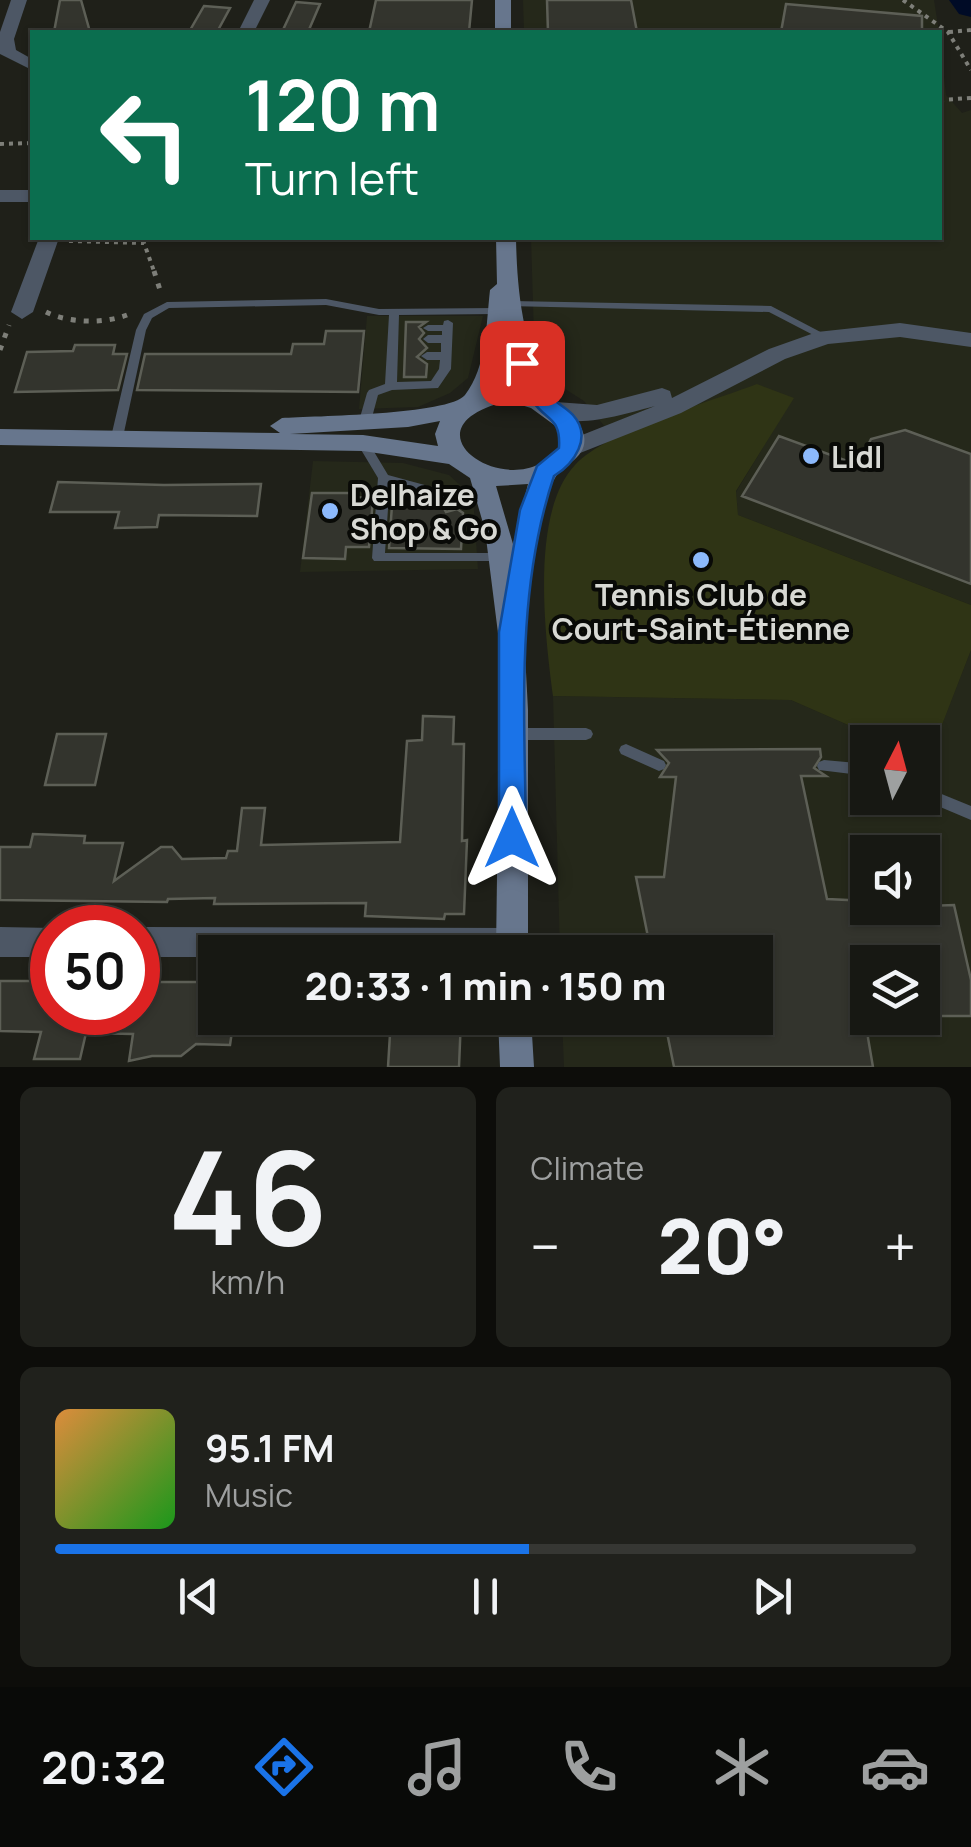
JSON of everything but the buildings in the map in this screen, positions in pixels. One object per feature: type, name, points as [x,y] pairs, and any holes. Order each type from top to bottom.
[{"type":"main road","points":[[503,0],[504,30]]},
{"type":"main road","points":[[453,456],[447,445],[446,426],[466,405],[492,364],[504,308],[506,240]]},
{"type":"main road","points":[[364,432],[453,456],[481,475],[521,479],[561,462],[570,449],[567,422],[549,405],[522,363],[504,308]]},
{"type":"main road","points":[[0,436],[118,438],[364,432],[508,393],[549,405]]},
{"type":"main road","points":[[512,632],[532,510],[545,471]]},
{"type":"main road","points":[[481,475],[494,508],[512,632],[512,935]]},
{"type":"main road","points":[[515,1035],[516,1067]]},
{"type":"street","points":[[18,0],[6,39],[8,52],[30,64]]},
{"type":"street","points":[[247,30],[262,0]]},
{"type":"street","points":[[0,196],[30,196]]},
{"type":"street","points":[[22,312],[49,240]]},
{"type":"street","points":[[570,449],[673,408],[777,354],[826,337],[900,330],[971,340]]},
{"type":"street","points":[[549,405],[597,413],[735,377]]},
{"type":"street","points":[[0,942],[30,942]]},
{"type":"street","points":[[160,942],[198,943]]},
{"type":"lane","points":[[118,438],[141,330],[148,316],[167,305],[326,302],[394,312],[504,308],[771,309],[826,337]]},
{"type":"lane","points":[[391,386],[398,362],[399,334],[394,312]]},
{"type":"lane","points":[[398,499],[364,432],[373,392],[391,386],[434,385],[446,362],[448,330],[428,334]]},
{"type":"lane","points":[[427,362],[446,362]]},
{"type":"lane","points":[[384,478],[424,499]]},
{"type":"lane","points":[[384,478],[450,496],[450,505]]},
{"type":"lane","points":[[384,478],[378,558],[398,553],[501,558]]},
{"type":"lane","points":[[514,734],[586,734]]},
{"type":"lane","points":[[626,750],[659,765]]},
{"type":"lane","points":[[824,766],[850,768]]},
{"type":"lane","points":[[940,800],[971,813]]},
{"type":"path","points":[[903,0],[948,32],[971,70]]},
{"type":"path","points":[[948,32],[969,30]]},
{"type":"path","points":[[942,100],[971,98]]},
{"type":"path","points":[[0,144],[30,144]]},
{"type":"path","points":[[73,240],[144,243],[163,299]]},
{"type":"path","points":[[22,312],[53,312],[62,320],[98,320],[116,319],[136,311]]},
{"type":"shaded area","points":[[523,0],[934,0],[939,30],[524,30]]},
{"type":"shaded area","points":[[942,58],[946,95],[962,113],[971,110],[971,605],[738,515],[736,492],[793,398],[614,438],[584,401],[535,370],[531,240],[942,240]]},
{"type":"shaded area","points":[[367,316],[483,316],[468,378],[450,393],[418,407],[359,409]]},
{"type":"shaded area","points":[[313,461],[403,463],[449,475],[473,497],[478,569],[300,572]]},
{"type":"shaded area","points":[[971,650],[971,1067],[564,1067],[563,1035],[773,1035],[773,935],[560,935],[553,696],[791,700],[850,726],[850,815],[940,815],[940,729]]},
{"type":"green space","name":"Tennis Club de Court-Saint-Étienne","points":[[757,384],[794,398],[736,491],[738,515],[971,605],[971,650],[940,730],[940,725],[850,726],[791,700],[553,696],[544,576],[551,513],[561,486],[590,452],[661,418]]},
{"type":"waterway","points":[[966,0],[971,7]]},
{"type":"place","name":"Lidl","points":[[811,456]]},
{"type":"place","name":"Delhaize Shop & Go","points":[[330,511]]},
{"type":"place","name":"Tennis Club de Court-Saint-Étienne","points":[[701,560]]},
{"type":"route","points":[[512,838],[512,632],[532,510],[545,471],[561,462],[570,449],[567,422],[542,400],[522,363]]}]
